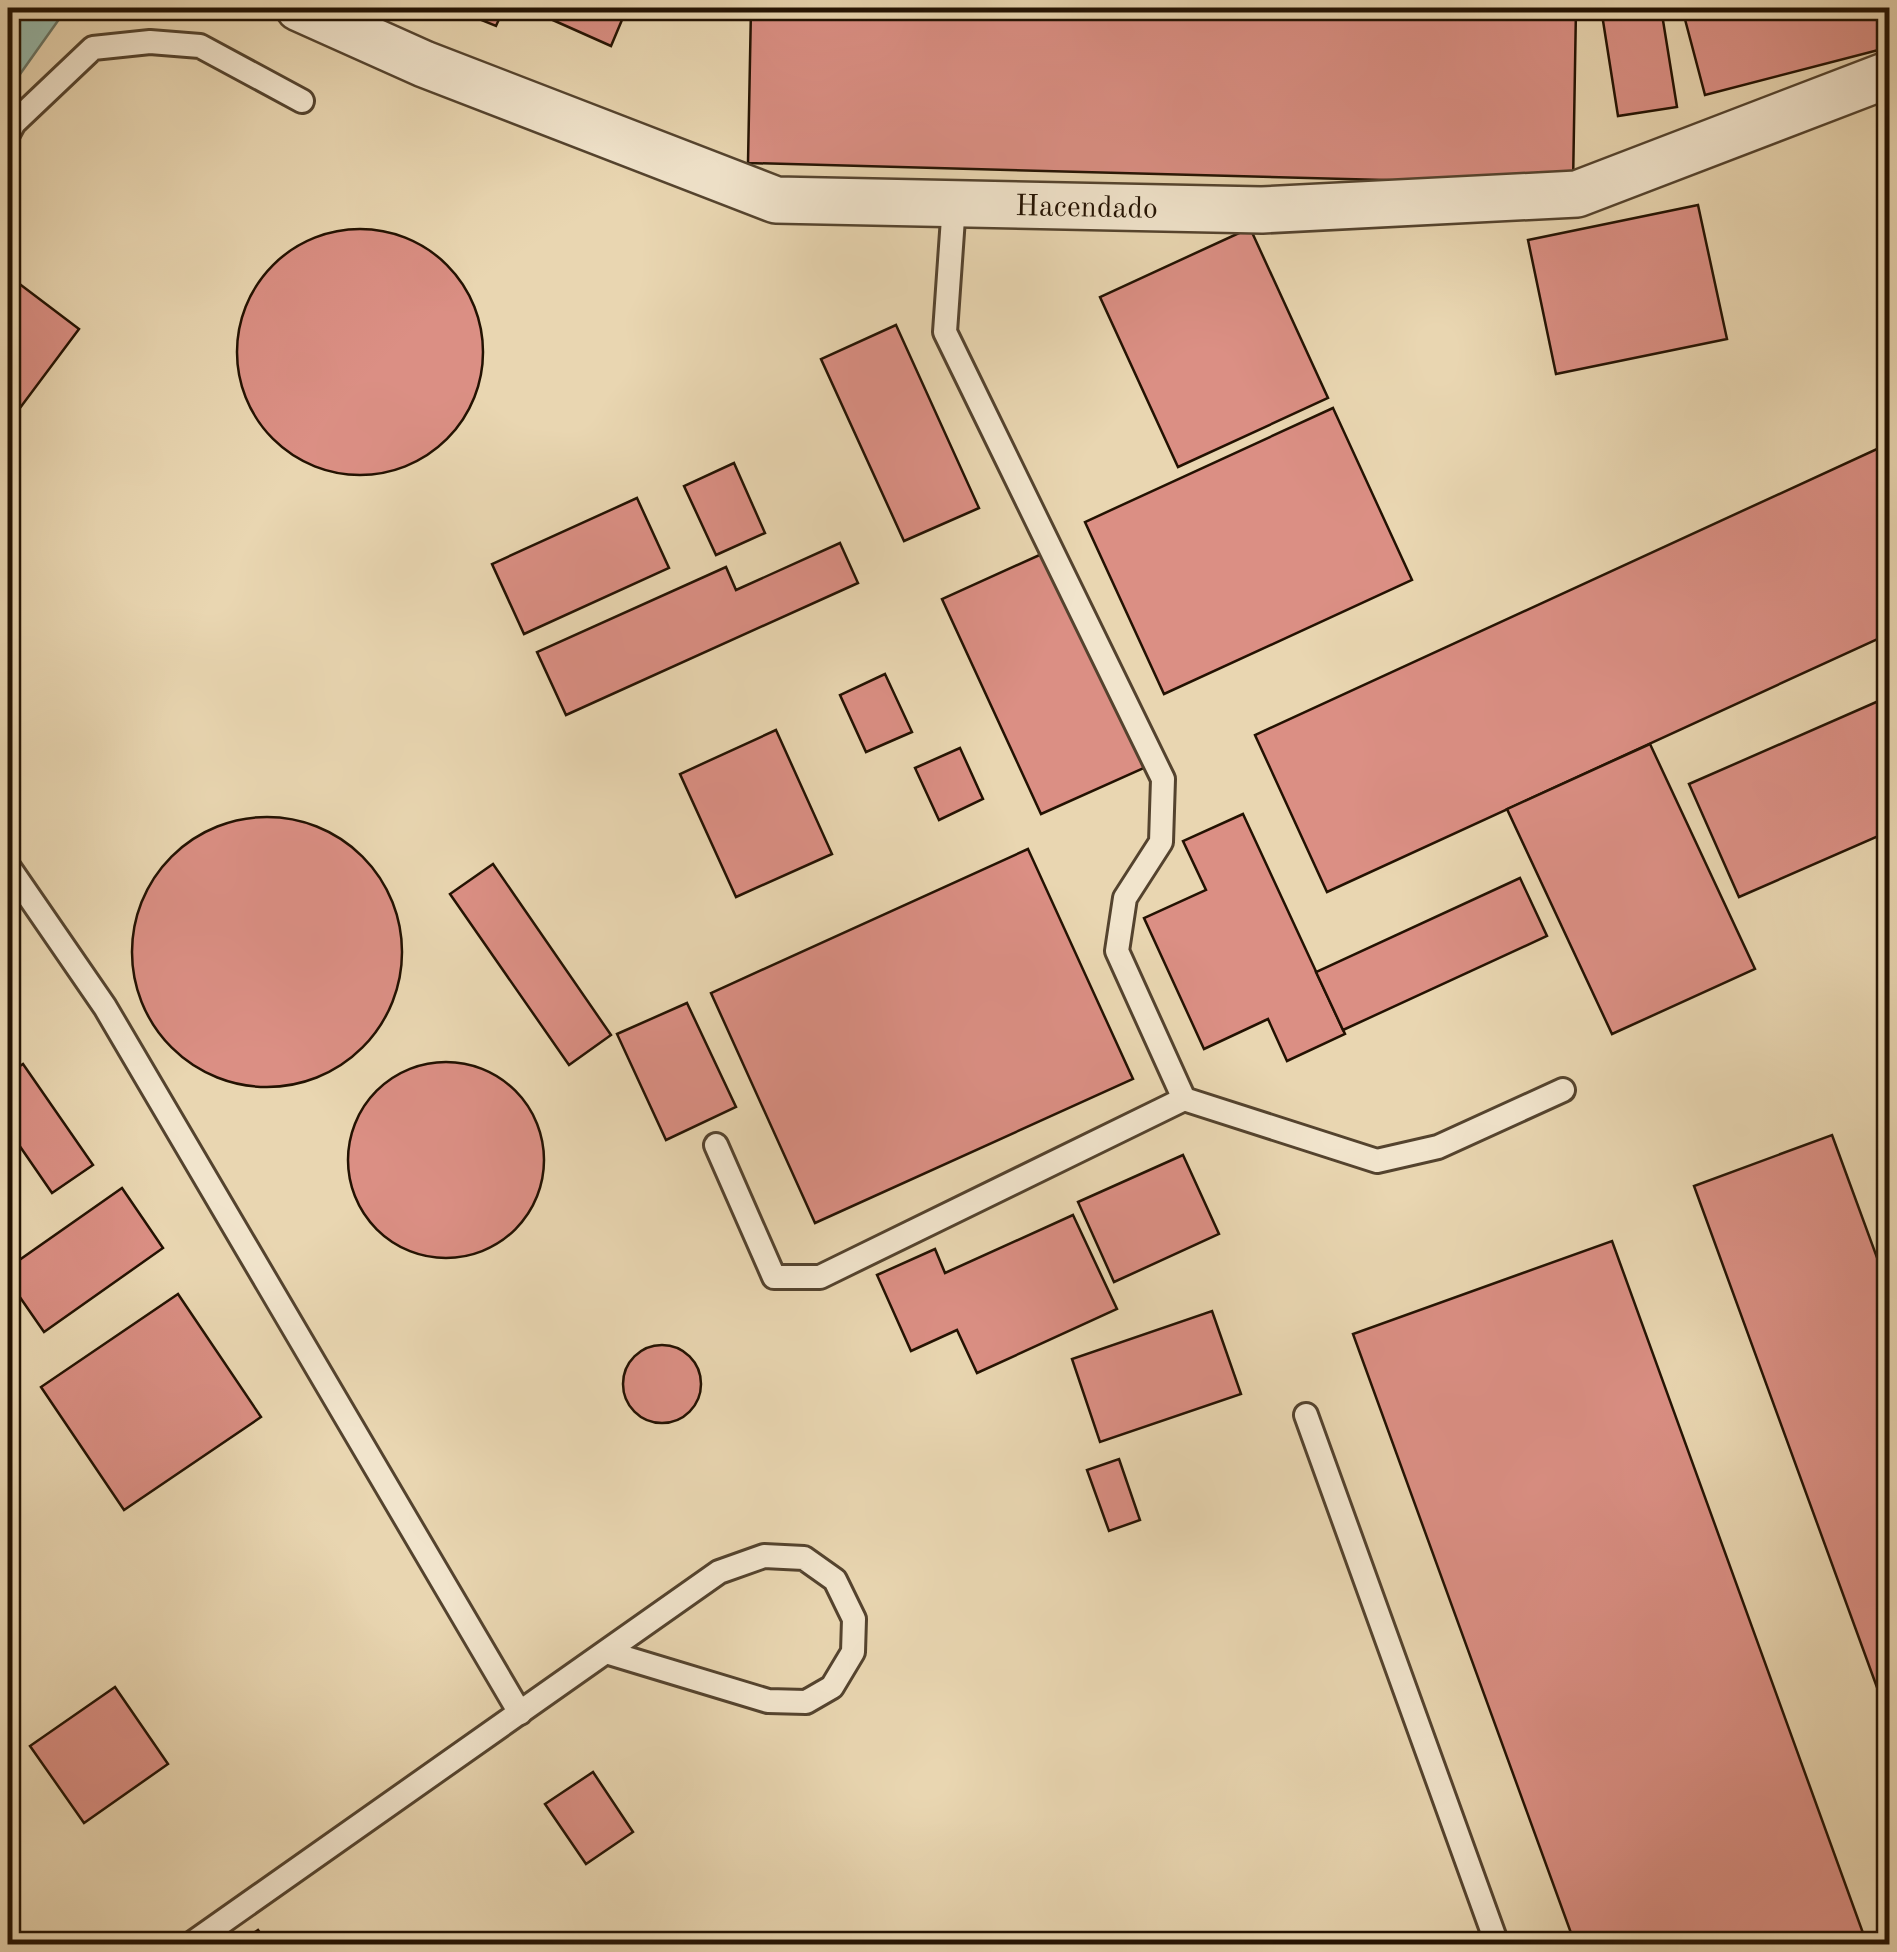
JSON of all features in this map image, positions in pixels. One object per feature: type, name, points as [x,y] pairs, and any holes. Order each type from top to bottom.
[{"type":"street","name":"Hacendado","points":[[300,8],[424,64],[776,200],[1262,210],[1576,194],[1890,74]]},
{"type":"lane","points":[[8,134],[93,48],[150,42],[200,46],[302,101]]},
{"type":"lane","points":[[954,204],[945,332],[1163,778],[1161,842],[1125,898],[1117,951],[1184,1099]]},
{"type":"lane","points":[[8,866],[105,1006],[520,1713]]},
{"type":"lane","points":[[716,1145],[774,1277],[820,1277],[1184,1099],[1377,1161],[1438,1147],[1563,1090]]},
{"type":"lane","points":[[1306,1415],[1497,1944]]},
{"type":"lane","points":[[191,1944],[719,1572],[764,1556],[804,1558],[835,1580],[854,1619],[854,1652],[832,1687],[806,1702],[768,1701],[606,1652]]},
{"type":"shaded area","points":[[8,8],[67,8],[8,91]]},
{"type":"building","points":[[452,8],[504,8],[496,26]]},
{"type":"building","points":[[550,8],[627,8],[611,46],[546,17]]},
{"type":"building","points":[[751,8],[1576,8],[1573,185],[748,163]]},
{"type":"building","points":[[1601,8],[1661,8],[1677,107],[1618,116]]},
{"type":"building","points":[[1682,8],[1890,8],[1890,47],[1705,95]]},
{"type":"building","points":[[1698,205],[1727,339],[1556,374],[1528,240]]},
{"type":"building","points":[[1250,228],[1328,398],[1178,467],[1100,297]]},
{"type":"building","points":[[360,229],[407,239],[447,265],[473,305],[483,352],[473,399],[447,439],[407,465],[360,475],[313,465],[273,439],[247,399],[237,352],[247,305],[273,265],[313,239]]},
{"type":"building","points":[[13,279],[79,329],[8,424],[8,286]]},
{"type":"building","points":[[896,325],[979,508],[904,541],[821,359]]},
{"type":"building","points":[[1333,408],[1412,580],[1164,694],[1085,522]]},
{"type":"building","points":[[1890,443],[1890,647],[1884,636],[1327,892],[1255,735]]},
{"type":"building","points":[[734,463],[765,533],[716,555],[684,486]]},
{"type":"building","points":[[637,498],[669,568],[524,634],[492,564]]},
{"type":"building","points":[[840,543],[858,583],[566,715],[537,652],[726,567],[736,590]]},
{"type":"building","points":[[1044,553],[1144,768],[1041,814],[942,599]]},
{"type":"building","points":[[885,674],[912,732],[866,752],[840,695]]},
{"type":"building","points":[[1890,696],[1890,831],[1739,897],[1689,784]]},
{"type":"building","points":[[776,730],[832,854],[736,897],[680,774]]},
{"type":"building","points":[[1650,744],[1755,969],[1612,1034],[1507,809]]},
{"type":"building","points":[[960,748],[983,799],[939,820],[915,768]]},
{"type":"building","points":[[1243,814],[1345,1034],[1287,1061],[1268,1019],[1204,1049],[1144,918],[1206,890],[1183,841]]},
{"type":"building","points":[[267,817],[319,827],[362,857],[392,900],[402,952],[392,1004],[362,1047],[319,1077],[267,1087],[215,1077],[172,1047],[142,1004],[132,952],[142,900],[172,857],[215,827]]},
{"type":"building","points":[[1028,849],[1133,1079],[815,1223],[711,993]]},
{"type":"building","points":[[493,864],[611,1035],[569,1065],[450,894]]},
{"type":"building","points":[[1520,878],[1547,936],[1343,1030],[1316,972]]},
{"type":"building","points":[[687,1003],[736,1107],[666,1140],[617,1034]]},
{"type":"building","points":[[446,1062],[483,1070],[515,1091],[536,1123],[544,1160],[536,1197],[515,1229],[483,1250],[446,1258],[409,1250],[377,1229],[356,1197],[348,1160],[356,1123],[377,1091],[409,1070]]},
{"type":"building","points":[[23,1064],[93,1165],[52,1193],[8,1129],[8,1074]]},
{"type":"building","points":[[1832,1135],[1890,1293],[1890,1723],[1694,1186]]},
{"type":"building","points":[[1183,1155],[1219,1234],[1114,1282],[1078,1202]]},
{"type":"building","points":[[122,1188],[163,1248],[44,1332],[8,1280],[8,1268]]},
{"type":"building","points":[[1073,1215],[1117,1309],[977,1373],[957,1330],[911,1351],[877,1275],[935,1249],[945,1273]]},
{"type":"building","points":[[1612,1241],[1867,1944],[1575,1944],[1353,1334]]},
{"type":"building","points":[[178,1294],[261,1417],[124,1510],[41,1387]]},
{"type":"building","points":[[1212,1311],[1241,1394],[1100,1442],[1072,1359]]},
{"type":"building","points":[[662,1345],[677,1348],[689,1357],[698,1369],[698,1399],[689,1411],[677,1420],[662,1423],[647,1420],[635,1411],[626,1399],[623,1384],[626,1369],[635,1357],[647,1348]]},
{"type":"building","points":[[1119,1459],[1140,1520],[1109,1531],[1087,1470]]},
{"type":"building","points":[[115,1687],[168,1764],[84,1823],[30,1746]]},
{"type":"building","points":[[593,1772],[633,1832],[586,1864],[545,1804]]},
{"type":"building","points":[[258,1930],[268,1944],[237,1944]]}]
